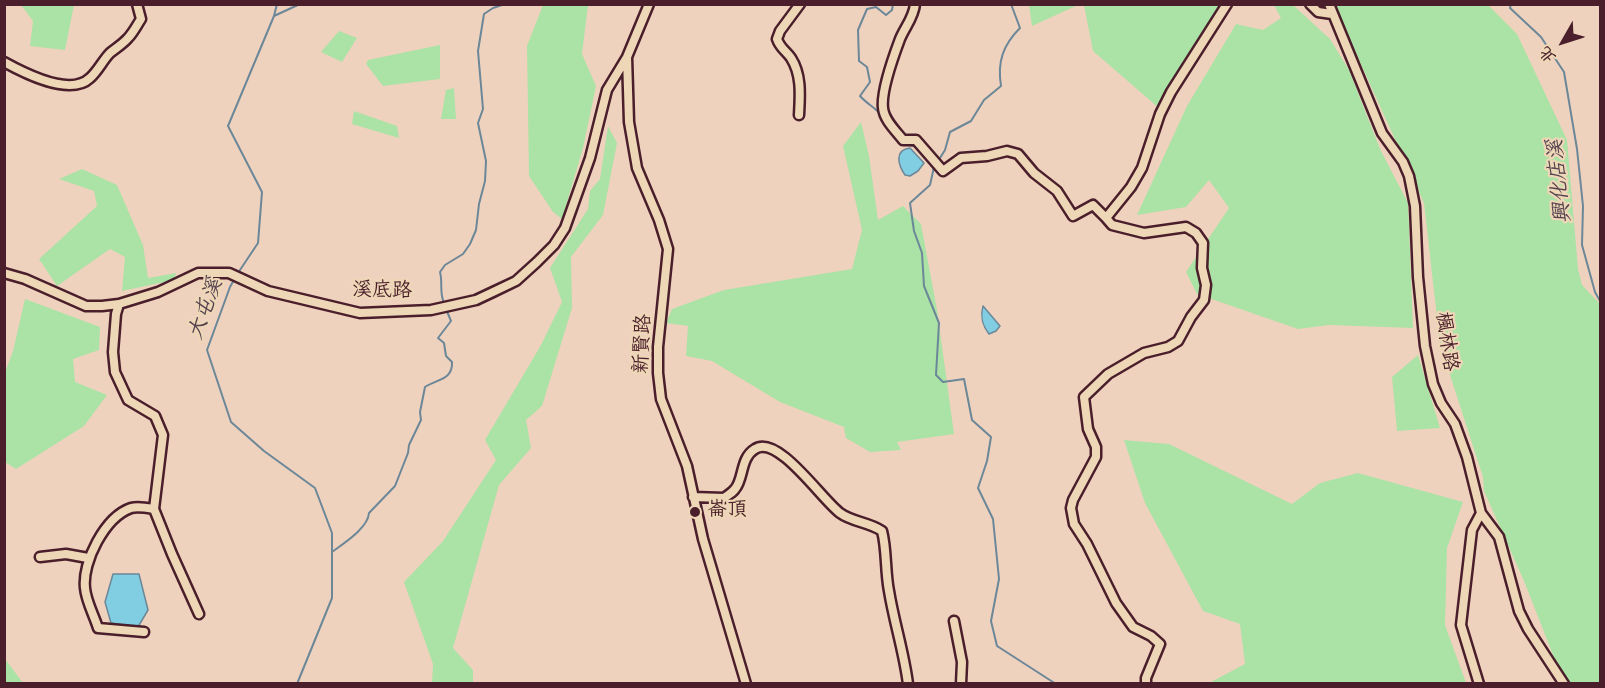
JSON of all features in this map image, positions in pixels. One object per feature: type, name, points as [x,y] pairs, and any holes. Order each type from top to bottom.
[{"type":"street","points":[[4,62],[47,82],[79,85],[90,79],[109,54],[129,38],[141,19],[137,4]]},
{"type":"street","name":"新賢路","points":[[649,4],[627,57],[629,122],[637,168],[659,220],[668,249],[658,347],[661,399],[687,466],[703,539],[746,684]]},
{"type":"street","points":[[799,115],[800,80],[791,59],[777,39],[780,31],[800,4]]},
{"type":"street","points":[[915,4],[914,12],[891,64],[882,108],[889,123],[903,140],[916,140],[943,171],[961,158],[987,156],[1007,151],[1018,154],[1034,173],[1057,191],[1073,216],[1093,205],[1112,225],[1144,233],[1186,227],[1197,233],[1203,243],[1202,268],[1206,285],[1204,300],[1191,317],[1178,341],[1168,347],[1144,353],[1108,374],[1084,397],[1088,429],[1096,457],[1072,500],[1074,524],[1087,544],[1116,603],[1133,627],[1151,636],[1160,644],[1146,678],[1146,684]]},
{"type":"street","points":[[1106,218],[1131,187],[1142,168],[1160,114],[1171,92],[1227,4]]},
{"type":"street","points":[[1310,4],[1318,12],[1332,15]]},
{"type":"street","name":"楓林路","points":[[1329,4],[1382,133],[1403,162],[1409,176],[1415,206],[1418,276],[1428,366],[1442,403],[1455,424],[1467,457],[1481,513],[1499,537],[1519,611],[1564,684]]},
{"type":"street","name":"溪底路","points":[[4,273],[25,279],[86,306],[119,304],[158,292],[198,273],[229,273],[268,291],[360,313],[451,307],[476,300],[516,280],[554,245],[565,228],[590,158],[607,90],[627,57]]},
{"type":"street","points":[[119,304],[113,352],[115,372],[128,400],[155,416],[163,435],[154,509],[199,614]]},
{"type":"street","points":[[693,497],[724,498],[737,488],[749,453],[757,447],[768,446],[782,453],[839,512],[882,531],[889,592],[906,665],[908,684]]},
{"type":"street","points":[[144,632],[98,628],[85,588],[88,558],[101,535],[118,516],[133,507],[154,509]]},
{"type":"street","points":[[1479,684],[1461,625],[1472,530],[1481,513]]},
{"type":"street","points":[[40,557],[66,554],[88,558]]},
{"type":"street","points":[[954,621],[962,662],[961,684]]},
{"type":"green space","points":[[1029,4],[1078,5],[1032,26]]},
{"type":"green space","points":[[21,5],[74,5],[65,50],[30,46],[33,21]]},
{"type":"green space","points":[[543,5],[588,5],[582,54],[596,86],[583,148],[562,219],[553,212],[529,176],[527,46]]},
{"type":"green space","points":[[1084,5],[1228,5],[1160,109],[1093,51]]},
{"type":"green space","points":[[1274,5],[1293,5],[1330,39],[1349,70],[1380,149],[1408,203],[1413,328],[1329,325],[1298,329],[1197,294],[1186,272],[1229,208],[1209,180],[1186,207],[1137,215],[1187,106],[1236,24],[1263,30],[1281,18]]},
{"type":"green space","points":[[1334,5],[1488,5],[1517,34],[1567,140],[1578,269],[1582,285],[1600,304],[1600,683],[1564,683],[1524,581],[1484,491],[1483,477],[1440,344],[1424,203]]},
{"type":"green space","points":[[339,31],[357,38],[342,62],[321,52]]},
{"type":"green space","points":[[440,45],[440,79],[383,86],[366,64],[368,60]]},
{"type":"green space","points":[[454,88],[456,119],[441,119],[446,90]]},
{"type":"green space","points":[[354,111],[397,126],[399,138],[352,124]]},
{"type":"green space","points":[[861,122],[869,156],[878,220],[903,206],[921,224],[937,310],[954,434],[897,442],[901,450],[870,452],[846,438],[844,427],[780,402],[712,361],[686,356],[688,326],[666,323],[672,309],[724,290],[852,269],[862,230],[843,146]]},
{"type":"green space","points":[[608,126],[617,143],[603,215],[571,257],[572,308],[542,406],[526,420],[531,448],[499,485],[453,648],[473,670],[473,683],[432,683],[433,664],[404,582],[443,541],[496,460],[485,440],[541,345],[562,302],[550,268],[588,209],[590,191],[600,179]]},
{"type":"green space","points":[[82,169],[117,185],[143,245],[148,278],[176,273],[174,280],[122,291],[125,257],[110,249],[57,286],[39,259],[97,206],[94,191],[59,179]]},
{"type":"green space","points":[[25,299],[100,327],[99,350],[73,359],[75,382],[107,395],[84,426],[16,469],[5,462],[5,373],[13,351]]},
{"type":"green space","points":[[1418,355],[1440,428],[1397,431],[1392,377]]},
{"type":"green space","points":[[1124,440],[1169,444],[1292,504],[1320,483],[1358,473],[1463,502],[1447,548],[1445,625],[1466,683],[1209,683],[1245,664],[1240,624],[1203,611],[1145,503]]},
{"type":"green space","points":[[5,659],[23,683],[5,683]]},
{"type":"water","points":[[910,148],[924,163],[910,176],[905,175],[899,158],[901,152]]},
{"type":"water","points":[[983,306],[1000,326],[989,334],[982,321]]},
{"type":"water","points":[[113,574],[139,574],[148,610],[138,627],[111,623],[105,602]]},
{"type":"waterway","points":[[274,16],[277,4]]},
{"type":"waterway","name":"大屯溪","points":[[238,273],[258,243],[262,192],[228,126],[274,16],[300,4]]},
{"type":"waterway","points":[[444,303],[440,272],[445,265],[463,254],[470,244],[476,230],[485,181],[486,161],[478,123],[483,109],[478,51],[484,14],[505,4]]},
{"type":"waterway","points":[[881,115],[860,96],[870,82],[867,67],[859,61],[858,30],[867,9],[876,7],[886,15],[892,10],[893,4]]},
{"type":"waterway","points":[[940,158],[950,132],[971,121],[984,100],[1001,86],[1000,69],[1005,47],[1020,28],[1011,4]]},
{"type":"waterway","name":"興化店溪","points":[[1511,4],[1510,8],[1541,37],[1564,72],[1577,149],[1583,206],[1582,245],[1595,292],[1600,301]]},
{"type":"waterway","points":[[905,144],[917,147]]},
{"type":"waterway","points":[[921,151],[933,168]]},
{"type":"waterway","points":[[934,167],[930,185],[910,203],[914,231],[922,253],[924,286],[939,323],[936,375],[943,382],[964,379],[972,420],[991,437],[987,461],[978,488],[993,519],[999,579],[991,621],[997,646],[1056,684]]},
{"type":"waterway","name":"大屯溪","points":[[235,278],[207,350],[231,422],[264,451],[315,488],[332,533],[332,598],[297,684]]},
{"type":"waterway","points":[[332,552],[360,530],[368,519],[369,513],[395,486],[409,445],[421,420],[420,412],[425,387],[447,376],[452,368],[452,362],[446,356],[444,343],[438,338],[451,321],[446,309]]},
{"type":"place","name":"崙頂","points":[[695,512]]}]
